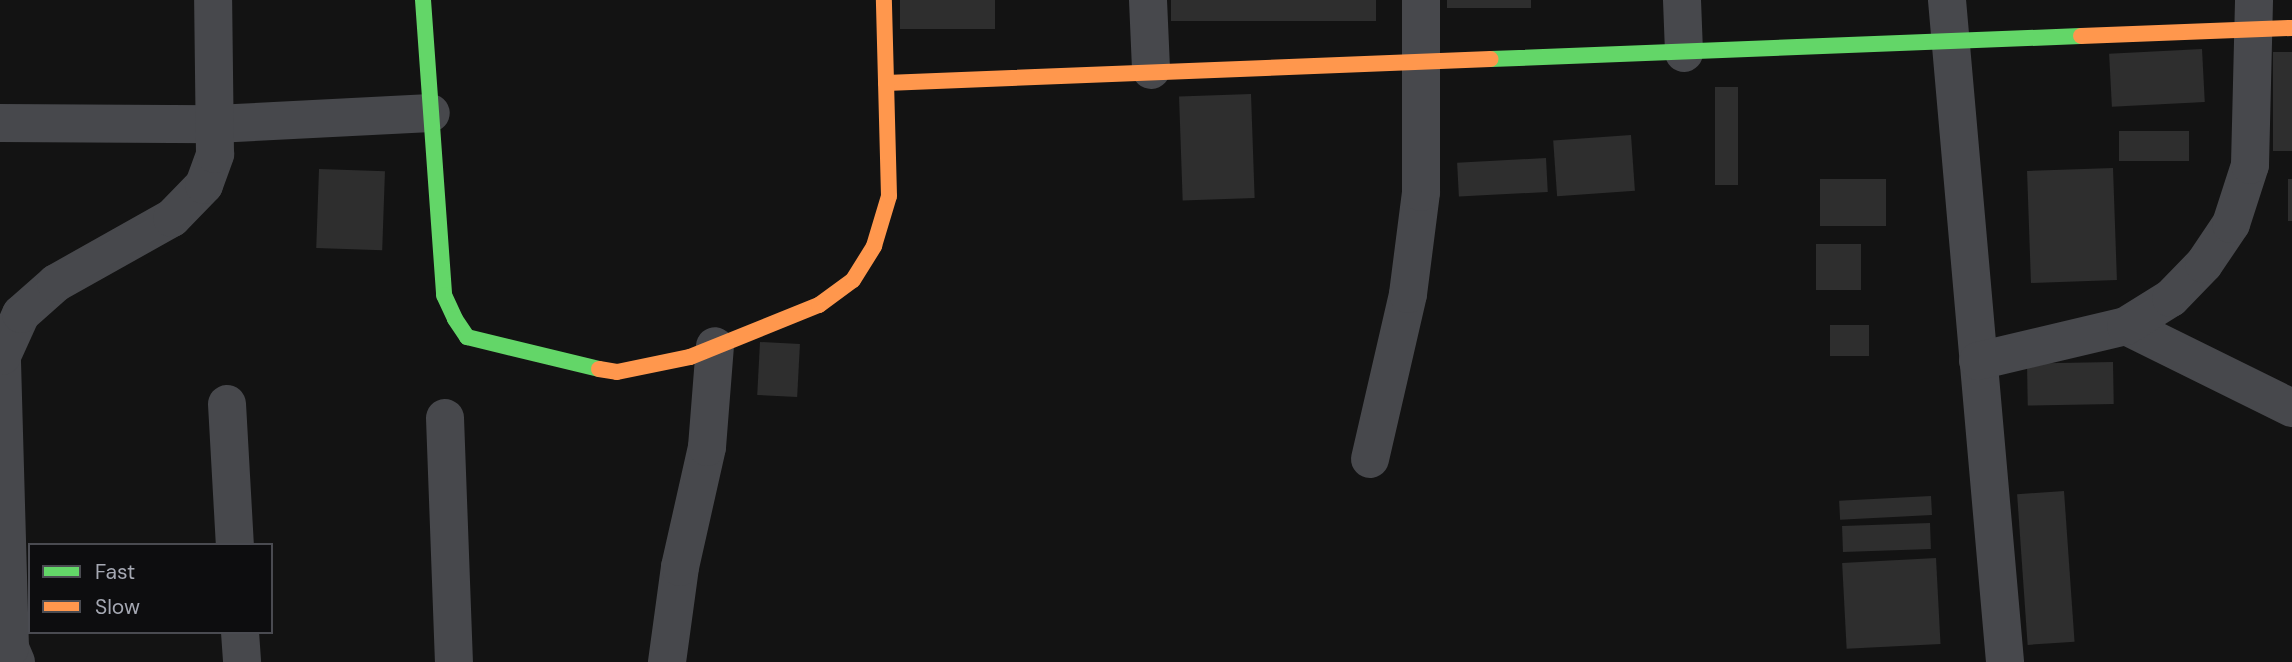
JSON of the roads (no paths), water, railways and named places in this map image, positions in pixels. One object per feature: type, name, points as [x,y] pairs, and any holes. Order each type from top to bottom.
[{"type":"street","points":[[16,662],[10,648],[2,355],[21,314],[56,283],[172,218],[204,185],[215,155],[213,0]]},
{"type":"street","points":[[423,0],[444,295],[467,337],[570,365],[617,372],[690,357],[819,305],[853,280],[874,246],[889,196],[884,0]]},
{"type":"street","points":[[1148,0],[1151,70]]},
{"type":"street","points":[[1370,459],[1408,294],[1421,192],[1421,0]]},
{"type":"street","points":[[1682,0],[1684,53]]},
{"type":"street","points":[[1947,0],[2005,662]]},
{"type":"street","points":[[886,83],[1151,70],[1949,43],[2267,19],[2250,165],[2231,224],[2204,264],[2171,298],[2126,326],[1978,361]]},
{"type":"street","points":[[0,123],[215,124],[431,113]]},
{"type":"street","points":[[2126,326],[2292,408]]},
{"type":"street","points":[[667,662],[680,567],[706,447],[715,346]]},
{"type":"street","points":[[227,404],[235,543]]},
{"type":"street","points":[[446,418],[454,662]]},
{"type":"street","points":[[240,634],[242,662]]}]
